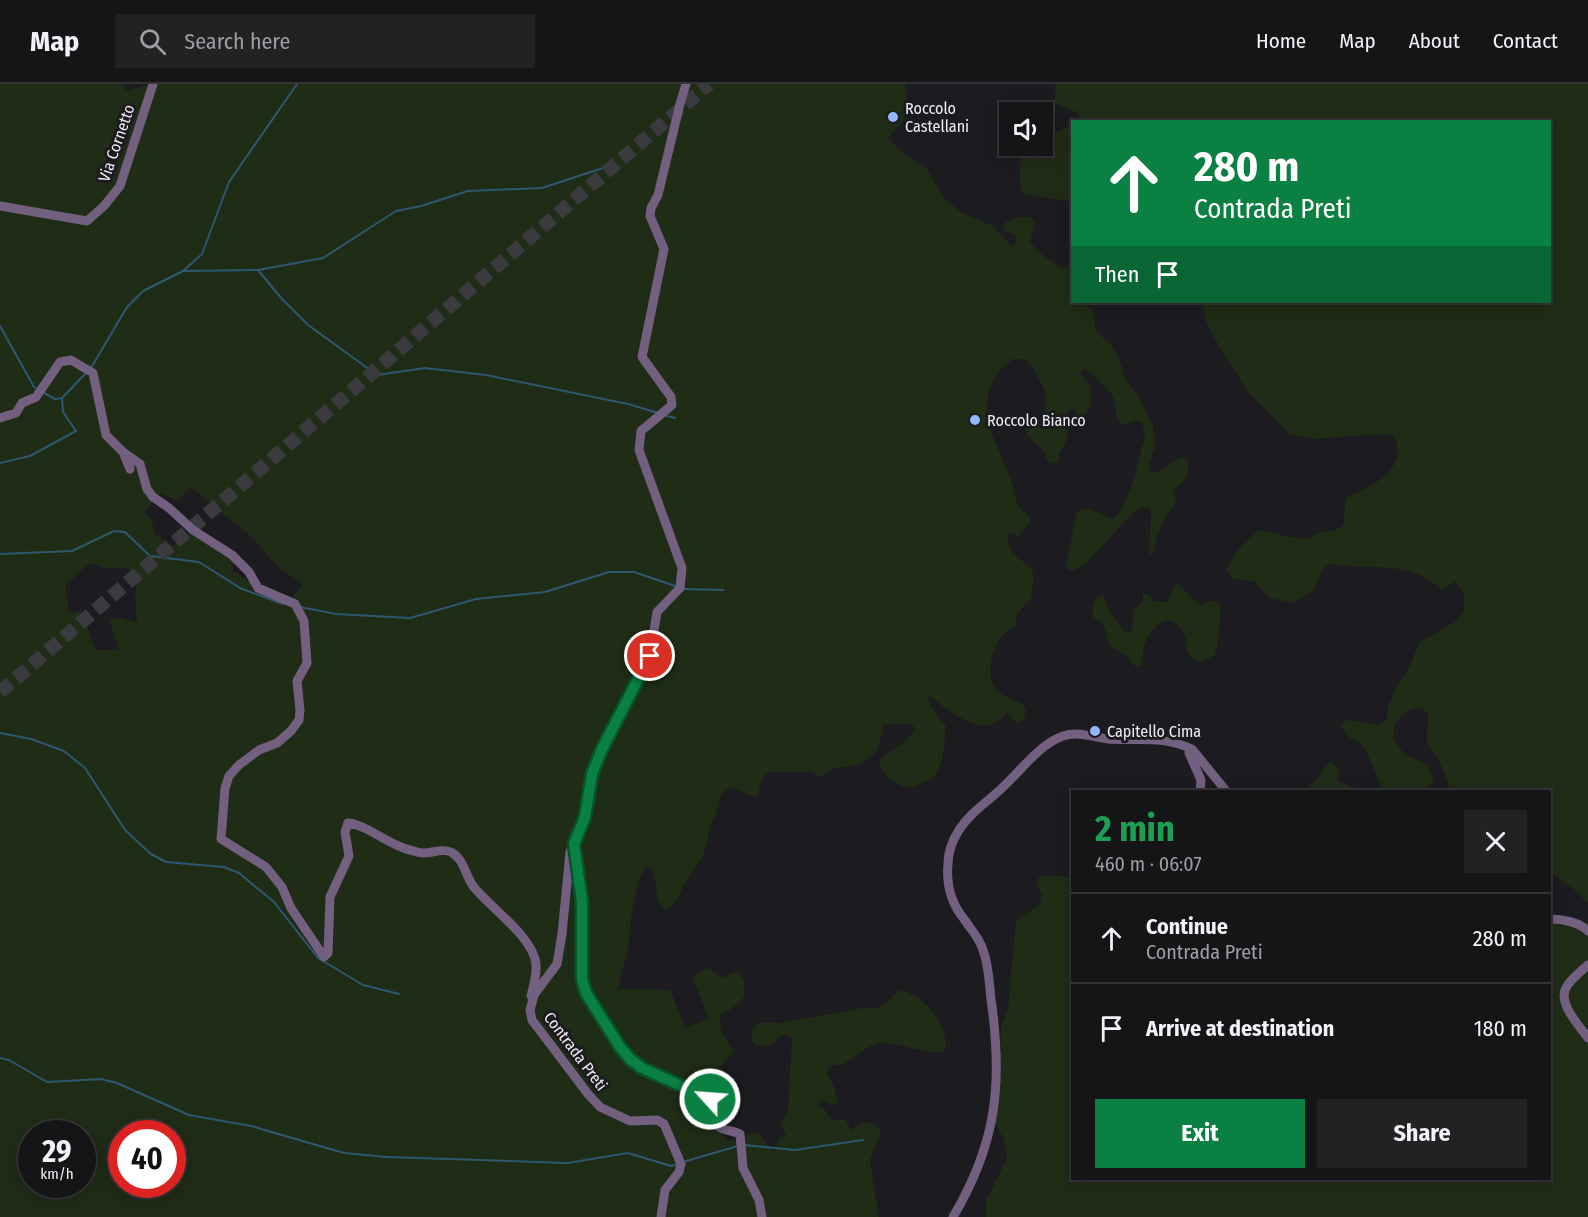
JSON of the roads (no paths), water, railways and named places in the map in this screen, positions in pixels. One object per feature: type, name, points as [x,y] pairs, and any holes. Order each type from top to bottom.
[{"type":"street","name":"Via Cornetto","points":[[0,206],[87,220],[104,206],[120,186],[153,84]]},
{"type":"street","name":"Contrada Preti","points":[[661,1217],[665,1190],[679,1172],[680,1161],[664,1124],[657,1120],[630,1121],[600,1107],[532,1020],[530,1010],[534,995],[557,964],[570,852],[585,817],[592,774],[602,749],[650,656],[657,612],[680,585],[682,568],[639,450],[641,431],[672,405],[671,397],[642,357],[664,249],[650,216],[651,208],[658,195],[686,84]]},
{"type":"street","points":[[0,418],[16,413],[22,403],[36,397],[60,362],[71,360],[93,373],[106,435],[123,452],[140,464],[147,489],[153,497],[194,530],[232,555],[249,572],[258,588],[295,604],[304,621],[307,663],[297,681],[299,720],[291,731],[277,743],[259,750],[229,776],[225,788],[221,839],[266,867],[282,887],[291,908],[324,957],[327,953],[330,897],[349,856],[345,832],[348,823],[358,824],[383,840],[408,850],[424,853],[436,850],[449,851],[460,860],[472,885],[530,946],[536,963],[535,980],[528,1003],[530,1010]]},
{"type":"street","points":[[123,452],[130,468]]},
{"type":"street","points":[[953,1217],[976,1174],[990,1133],[995,1104],[996,1053],[994,1017],[985,954],[980,940],[959,913],[951,898],[948,883],[949,853],[955,838],[970,815],[1044,748],[1058,739],[1076,734],[1109,739],[1152,738],[1184,746],[1192,749],[1225,790]]},
{"type":"street","points":[[1184,746],[1198,770],[1201,780],[1200,790]]},
{"type":"street","points":[[574,844],[582,901],[582,979],[586,993],[630,1059],[642,1068],[710,1099],[713,1106],[713,1119],[718,1127],[740,1134],[744,1174],[759,1200],[762,1217]]},
{"type":"street","points":[[945,844],[943,857],[948,863]]},
{"type":"street","points":[[1551,919],[1583,926],[1588,931]]},
{"type":"street","points":[[1588,965],[1568,985],[1564,997],[1566,1005],[1588,1038]]},
{"type":"waterway","points":[[91,368],[127,307],[143,291],[183,271],[202,254],[229,182],[297,84]]},
{"type":"waterway","points":[[184,271],[258,270],[323,258],[396,211],[421,206],[468,191],[542,188],[609,166]]},
{"type":"waterway","points":[[258,270],[308,325],[377,375],[425,368],[486,375],[628,404],[658,413]]},
{"type":"waterway","points":[[0,326],[34,387],[39,390]]},
{"type":"waterway","points":[[0,463],[30,456],[76,431],[63,412],[62,398],[87,372]]},
{"type":"waterway","points":[[44,393],[55,399],[62,398]]},
{"type":"waterway","points":[[664,415],[675,418]]},
{"type":"waterway","points":[[0,554],[72,551],[114,531],[125,532],[150,556],[199,562],[240,588],[283,604]]},
{"type":"waterway","points":[[300,607],[336,614],[410,618],[476,599],[545,592],[609,572],[634,572],[678,587]]},
{"type":"waterway","points":[[683,589],[723,590]]},
{"type":"waterway","points":[[0,733],[31,739],[64,751],[85,768],[125,830],[151,854],[166,862],[224,867],[239,873],[274,902],[318,958],[363,985],[399,994]]},
{"type":"waterway","points":[[0,1058],[9,1060],[47,1082],[101,1079],[117,1083],[189,1115],[251,1126],[344,1153],[387,1157],[568,1163],[628,1153],[671,1166],[678,1164]]},
{"type":"waterway","points":[[744,1145],[795,1150],[863,1140]]},
{"type":"waterway","points":[[683,1162],[738,1146]]},
{"type":"tunnel","points":[[0,692],[709,84]]},
{"type":"place","name":"Roccolo Castellani","points":[[893,117]]},
{"type":"place","name":"Roccolo Bianco","points":[[975,420]]},
{"type":"place","name":"Capitello Cima","points":[[1095,731]]}]
